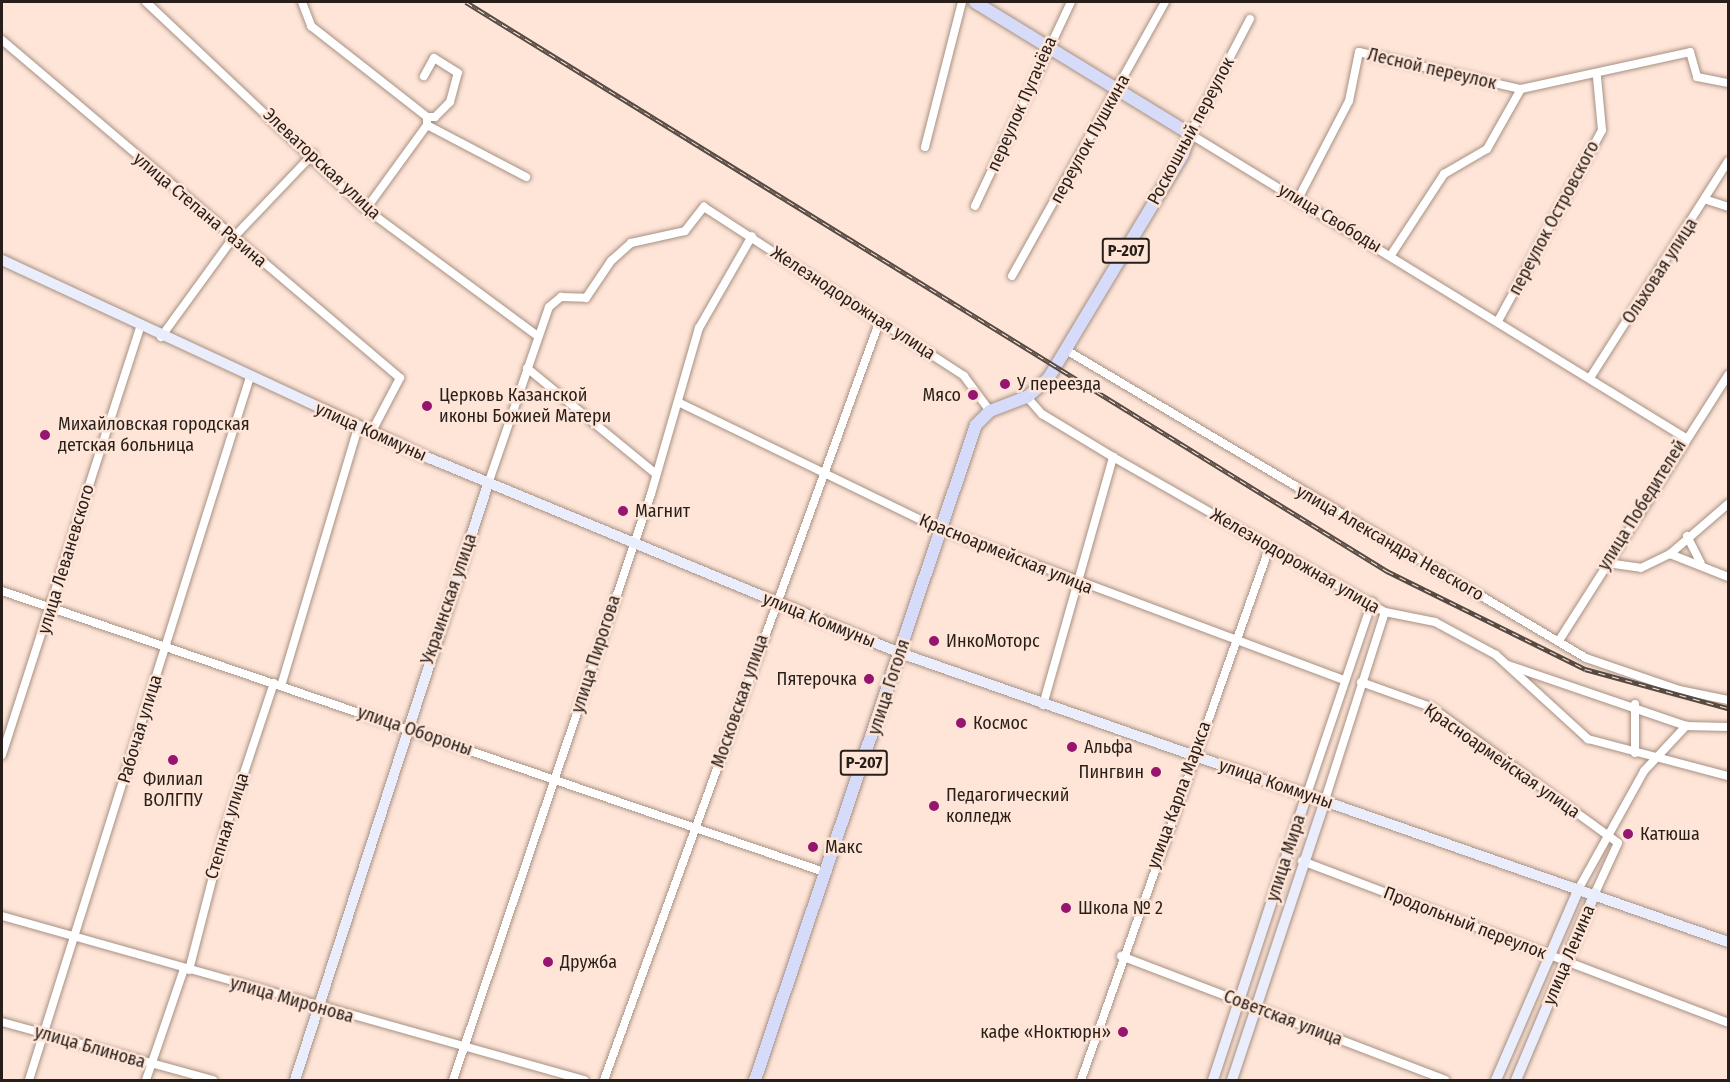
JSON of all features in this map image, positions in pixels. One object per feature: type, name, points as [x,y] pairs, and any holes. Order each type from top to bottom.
[{"type":"main road","name":"улица Свободы","points":[[975,2],[1190,134]]},
{"type":"main road","name":"Роскошный переулок","points":[[1027,397],[1057,366],[1184,154],[1190,134]]},
{"type":"main road","name":"Р-207","points":[[990,411],[1027,397]]},
{"type":"main road","name":"улица Гоголя","points":[[756,1080],[976,424],[990,411]]},
{"type":"street","name":"Элеваторская улица","points":[[146,2],[313,154],[366,209],[536,335]]},
{"type":"street","points":[[302,2],[311,26],[427,121],[526,177]]},
{"type":"street","points":[[925,147],[962,2]]},
{"type":"street","name":"переулок Пугачёва","points":[[975,206],[1047,45],[1071,2]]},
{"type":"street","name":"переулок Пушкина","points":[[1012,276],[1119,89],[1165,2]]},
{"type":"street","name":"Роскошный переулок","points":[[1190,134],[1250,19]]},
{"type":"street","name":"улица Степана Разина","points":[[2,40],[400,378],[371,433]]},
{"type":"street","name":"Лесной переулок","points":[[1298,199],[1349,101],[1359,52],[1521,89]]},
{"type":"street","points":[[1390,255],[1444,174],[1487,149],[1521,89],[1597,77],[1690,52],[1697,77],[1728,83]]},
{"type":"street","points":[[366,209],[427,121],[435,117],[450,102],[458,72],[434,58],[424,76]]},
{"type":"street","name":"переулок Островского","points":[[1498,321],[1602,130],[1597,77]]},
{"type":"street","name":"улица Свободы","points":[[1190,134],[1684,437]]},
{"type":"street","points":[[160,337],[233,238],[313,154]]},
{"type":"street","name":"Ольховая улица","points":[[1590,378],[1707,200],[1728,161]]},
{"type":"street","points":[[1707,200],[1728,207]]},
{"type":"street","name":"Железнодорожная улица","points":[[704,207],[752,236],[879,323],[970,380],[990,411]]},
{"type":"street","name":"Украинская улица","points":[[295,1080],[406,727],[527,368],[536,335],[555,302],[592,293],[611,261],[631,243],[685,231],[704,207]]},
{"type":"street","name":"улица Пирогова","points":[[453,1080],[462,1047],[556,779],[631,544],[680,404],[699,328],[752,236]]},
{"type":"street","name":"улица Коммуны","points":[[2,260],[160,337],[371,433],[631,544],[900,652],[1043,705],[1594,893],[1728,942]]},
{"type":"street","name":"Московская улица","points":[[604,1080],[696,827],[774,602],[823,477],[879,323]]},
{"type":"street","name":"улица Леваневского","points":[[2,755],[51,610],[140,327]]},
{"type":"street","name":"улица Александра Невского","points":[[1066,350],[1430,570],[1610,668],[1728,700]]},
{"type":"street","points":[[527,368],[655,473]]},
{"type":"street","name":"улица Победителей","points":[[1560,639],[1684,437],[1728,375]]},
{"type":"street","name":"Рабочая улица","points":[[29,1080],[250,377]]},
{"type":"street","name":"Железнодорожная улица","points":[[1027,397],[1042,414],[1113,457],[1372,602],[1385,612],[1435,622],[1507,665],[1588,740],[1728,776]]},
{"type":"street","name":"Красноармейская улица","points":[[680,404],[823,477],[940,529],[1074,582],[1237,637],[1343,680]]},
{"type":"street","name":"Степная улица","points":[[146,1080],[186,970],[225,830],[277,684],[358,427]]},
{"type":"street","points":[[1043,705],[1074,582],[1113,457]]},
{"type":"street","points":[[1607,563],[1641,568],[1670,554],[1687,536],[1728,504]]},
{"type":"street","points":[[1687,536],[1702,564]]},
{"type":"street","name":"улица Карла Маркса","points":[[1081,1080],[1121,956],[1270,546]]},
{"type":"street","points":[[1670,554],[1702,564],[1728,577]]},
{"type":"street","name":"улица Обороны","points":[[2,591],[165,649],[406,727],[827,873]]},
{"type":"street","name":"улица Мира","points":[[1213,1080],[1343,680],[1372,602]]},
{"type":"street","name":"улица Мира","points":[[1232,1080],[1385,612]]},
{"type":"street","points":[[1507,665],[1635,704],[1686,726],[1728,727]]},
{"type":"street","name":"Красноармейская улица","points":[[1361,682],[1431,707],[1607,835]]},
{"type":"street","points":[[1635,704],[1635,753]]},
{"type":"street","name":"улица Ленина","points":[[1496,1080],[1579,888],[1607,835],[1656,757],[1686,726]]},
{"type":"street","name":"улица Ленина","points":[[1516,1080],[1594,893],[1618,843],[1607,835]]},
{"type":"street","name":"Продольный переулок","points":[[1302,861],[1728,1023]]},
{"type":"street","name":"улица Миронова","points":[[2,916],[317,1007],[584,1080]]},
{"type":"street","name":"Советская улица","points":[[1121,956],[1445,1080]]},
{"type":"street","name":"улица Блинова","points":[[2,1022],[213,1080]]},
{"type":"railway","points":[[466,2],[1387,571],[1585,669],[1728,708]]},
{"type":"place","name":"У переезда","points":[[1005,384]]},
{"type":"place","name":"Мясо","points":[[973,395]]},
{"type":"place","name":"Церковь Казанской иконы Божией Матери","points":[[427,406]]},
{"type":"place","name":"Михайловская городская детская больница","points":[[45,435]]},
{"type":"place","name":"Магнит","points":[[623,511]]},
{"type":"place","name":"ИнкоМоторс","points":[[934,641]]},
{"type":"place","name":"Пятерочка","points":[[869,679]]},
{"type":"place","name":"Космос","points":[[961,723]]},
{"type":"place","name":"Альфа","points":[[1072,747]]},
{"type":"place","name":"Филиал ВОЛГПУ","points":[[173,760]]},
{"type":"place","name":"Пингвин","points":[[1156,772]]},
{"type":"place","name":"Педагогический колледж","points":[[934,806]]},
{"type":"place","name":"Катюша","points":[[1628,834]]},
{"type":"place","name":"Макс","points":[[813,847]]},
{"type":"place","name":"Школа № 2","points":[[1066,908]]},
{"type":"place","name":"Дружба","points":[[548,962]]},
{"type":"place","name":"кафе «Ноктюрн»","points":[[1123,1032]]}]
